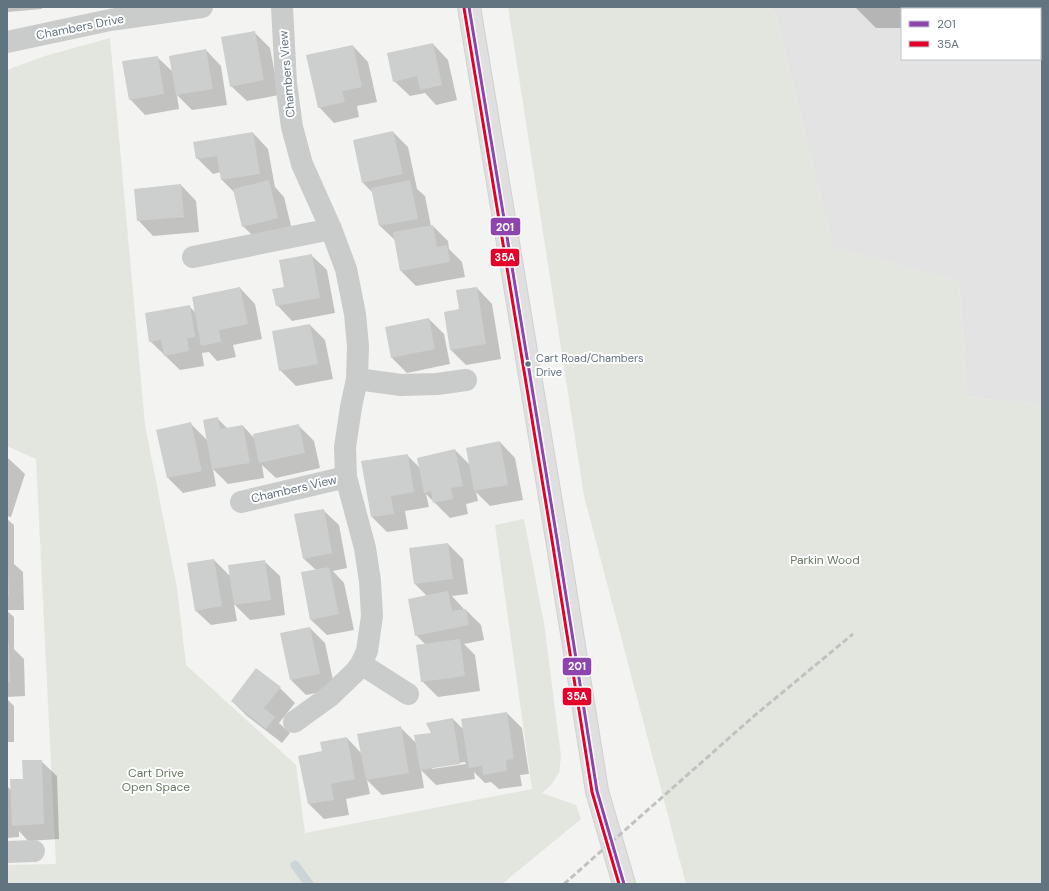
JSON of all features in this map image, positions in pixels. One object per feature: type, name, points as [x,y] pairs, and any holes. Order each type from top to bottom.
[{"type":"street","name":"Chambers Drive","points":[[7,42],[108,14],[202,7]]},
{"type":"street","name":"Chambers View","points":[[282,7],[286,83],[292,126],[302,164],[331,229],[346,269],[354,314],[358,346],[357,379],[345,447],[346,477],[365,548],[370,581],[372,616],[367,651],[361,664],[355,672],[330,696],[294,722]]},
{"type":"street","points":[[469,7],[597,791],[624,884]]},
{"type":"street","points":[[192,257],[331,229]]},
{"type":"street","points":[[357,379],[401,385],[437,384],[466,380]]},
{"type":"street","name":"Chambers View","points":[[241,502],[346,477]]},
{"type":"street","points":[[361,664],[408,694]]},
{"type":"street","points":[[7,852],[34,851]]},
{"type":"shaded area","points":[[769,7],[1042,7],[1042,405],[967,397],[959,281],[833,248],[775,13]]},
{"type":"green space","name":"Parkin Wood","points":[[508,7],[769,7],[775,13],[833,248],[959,281],[967,397],[1042,405],[1042,884],[686,884],[584,496]]},
{"type":"green space","name":"Cart Drive Open Space","points":[[110,38],[145,425],[177,588],[186,665],[296,765],[305,833],[532,789],[495,525],[524,519],[544,623],[561,756],[559,773],[551,785],[542,793],[576,805],[581,819],[502,884],[7,884],[7,865],[56,864],[36,459],[7,446],[7,70],[45,56]]},
{"type":"building","points":[[255,31],[264,80],[230,87],[221,37]]},
{"type":"building","points":[[433,43],[442,85],[420,90],[417,76],[393,82],[387,53]]},
{"type":"building","points":[[353,45],[362,87],[342,91],[345,102],[318,108],[306,55]]},
{"type":"building","points":[[206,49],[213,89],[176,95],[169,56]]},
{"type":"building","points":[[158,56],[164,94],[129,100],[122,61]]},
{"type":"building","points":[[393,131],[403,174],[362,183],[353,140]]},
{"type":"building","points":[[253,132],[260,174],[221,180],[217,156],[196,159],[193,142]]},
{"type":"building","points":[[269,180],[278,218],[242,227],[233,189]]},
{"type":"building","points":[[410,180],[418,219],[379,226],[371,188]]},
{"type":"building","points":[[181,184],[184,217],[137,221],[134,189]]},
{"type":"building","points":[[433,225],[437,247],[447,245],[450,262],[400,271],[393,232]]},
{"type":"building","points":[[312,254],[320,298],[276,306],[272,289],[284,287],[279,260]]},
{"type":"building","points":[[240,287],[248,324],[219,330],[221,342],[201,346],[192,297]]},
{"type":"building","points":[[477,287],[486,344],[450,350],[444,312],[459,309],[456,290]]},
{"type":"building","points":[[190,305],[195,337],[187,338],[189,351],[164,356],[161,340],[149,342],[145,313]]},
{"type":"building","points":[[429,318],[435,349],[391,358],[385,327]]},
{"type":"building","points":[[310,324],[318,364],[279,371],[272,331]]},
{"type":"building","points":[[218,417],[220,429],[243,425],[250,463],[212,469],[203,420]]},
{"type":"building","points":[[191,422],[202,471],[167,478],[156,430]]},
{"type":"building","points":[[299,424],[305,453],[259,463],[253,434]]},
{"type":"building","points":[[500,441],[508,485],[474,491],[466,448]]},
{"type":"building","points":[[455,449],[463,486],[451,488],[453,499],[433,503],[431,491],[424,493],[417,458]]},
{"type":"building","points":[[408,454],[414,492],[391,496],[394,514],[371,517],[361,461]]},
{"type":"building","points":[[324,509],[332,553],[303,559],[294,514]]},
{"type":"building","points":[[448,543],[453,579],[414,584],[409,548]]},
{"type":"building","points":[[214,559],[222,606],[195,611],[187,563]]},
{"type":"building","points":[[265,560],[271,600],[234,605],[228,565]]},
{"type":"building","points":[[329,567],[339,614],[310,620],[301,572]]},
{"type":"building","points":[[8,570],[9,595],[7,595]]},
{"type":"building","points":[[448,591],[452,611],[466,609],[469,625],[415,636],[408,599]]},
{"type":"building","points":[[310,627],[320,674],[290,680],[280,633]]},
{"type":"building","points":[[460,639],[465,676],[421,682],[416,645]]},
{"type":"building","points":[[7,643],[9,643],[10,682],[7,682]]},
{"type":"building","points":[[256,668],[281,687],[264,708],[275,717],[266,729],[231,701]]},
{"type":"building","points":[[507,712],[514,759],[506,760],[507,771],[483,775],[482,766],[469,768],[461,719]]},
{"type":"building","points":[[453,718],[460,764],[420,770],[414,735],[431,733],[426,723]]},
{"type":"building","points":[[401,726],[409,773],[366,780],[357,734]]},
{"type":"building","points":[[347,737],[355,779],[331,784],[334,800],[308,804],[298,756],[322,751],[320,742]]},
{"type":"building","points":[[22,760],[42,760],[44,824],[12,826],[10,779],[23,779]]},
{"type":"waterway","points":[[295,865],[309,884]]},
{"type":"railway","points":[[564,884],[754,716],[853,634]]},
{"type":"transit line","name":"201","points":[[469,7],[597,791],[624,884]]},
{"type":"transit line","name":"35A","points":[[464,8],[592,792],[619,884]]},
{"type":"place","name":"Cart Road/Chambers Drive","points":[[528,364]]}]
